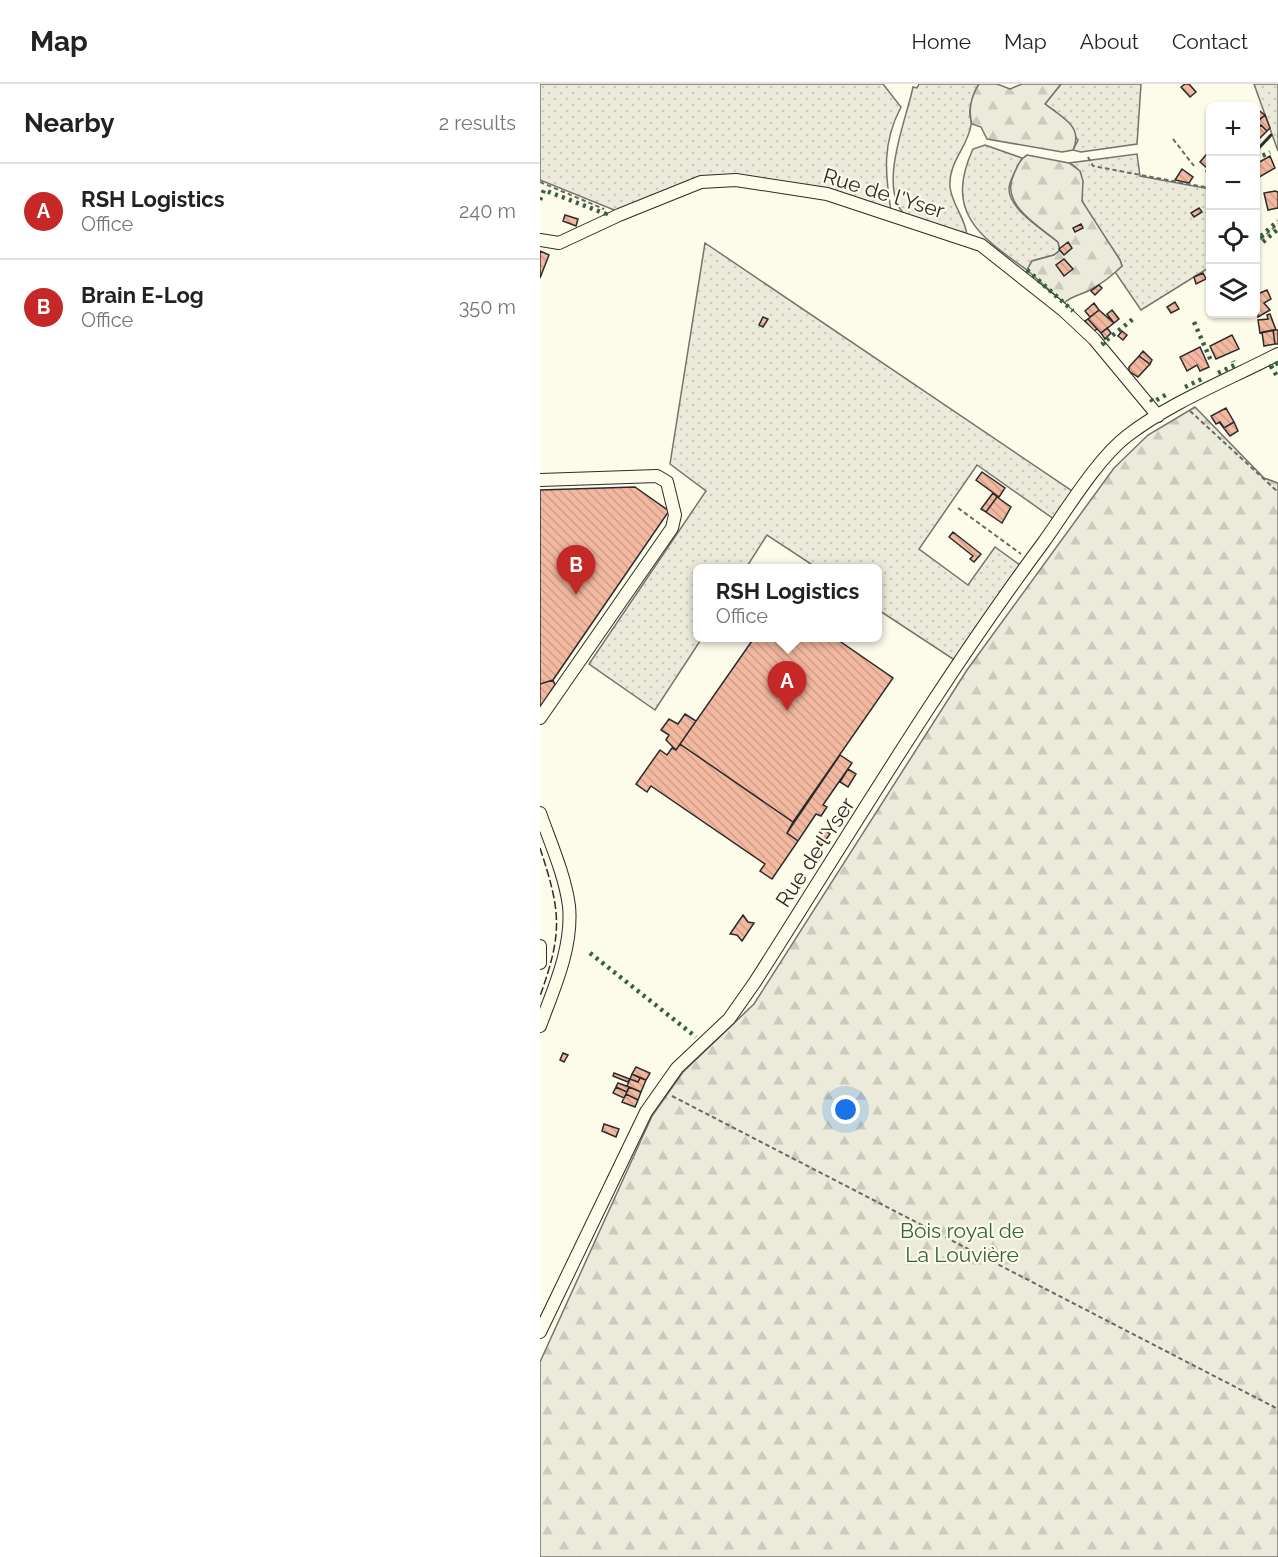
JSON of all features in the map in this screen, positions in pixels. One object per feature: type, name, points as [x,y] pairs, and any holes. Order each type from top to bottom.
[{"type":"street","name":"Rue de l'Yser","points":[[540,240],[559,243],[619,215],[701,182],[736,180],[827,194],[981,245],[1063,310],[1094,339],[1158,416]]},
{"type":"street","name":"Rue de l'Yser","points":[[540,1332],[651,1104],[677,1068],[729,1019],[954,671],[1030,561],[1107,456],[1125,437],[1158,416],[1278,354]]},
{"type":"street","points":[[540,480],[657,476],[667,482],[675,515],[672,528],[540,718]]},
{"type":"street","points":[[540,813],[566,893],[570,921],[565,954],[540,1026]]},
{"type":"street","points":[[540,946],[540,963]]},
{"type":"path","points":[[1173,139],[1194,166]]},
{"type":"path","points":[[1088,157],[1092,166],[1206,187]]},
{"type":"path","points":[[540,182],[619,215]]},
{"type":"path","points":[[1260,238],[1278,224]]},
{"type":"path","points":[[1182,404],[1278,492]]},
{"type":"path","points":[[958,508],[1030,561]]},
{"type":"path","points":[[667,1093],[1278,1409]]},
{"type":"green space","points":[[540,84],[883,84],[901,107],[888,146],[887,184],[891,211],[797,184],[735,175],[619,212],[540,180]]},
{"type":"green space","points":[[919,84],[979,84],[971,103],[969,133],[950,178],[951,194],[967,236],[911,219],[897,204],[893,171],[896,153],[913,87],[917,88]]},
{"type":"green space","points":[[979,84],[997,84],[1010,89],[1022,84],[1061,84],[1045,104],[1073,128],[1076,142],[1073,150],[1062,152],[987,139],[981,127],[972,124],[970,114],[974,93]]},
{"type":"green space","points":[[1061,84],[1141,84],[1137,144],[1081,152],[1073,150],[1078,140],[1055,111],[1045,104]]},
{"type":"green space","points":[[1254,84],[1278,84],[1278,151]]},
{"type":"green space","points":[[985,145],[1022,158],[1012,176],[1010,196],[1020,211],[1058,242],[1060,250],[1054,255],[1032,261],[1027,270],[994,246],[981,233],[971,220],[965,206],[962,190],[965,171],[973,149]]},
{"type":"green space","points":[[1137,154],[1140,176],[1206,188],[1206,269],[1141,310],[1115,272],[1122,266],[1120,260],[1084,204],[1080,174],[1075,166],[1069,163]]},
{"type":"green space","points":[[1027,155],[1069,163],[1080,171],[1083,181],[1082,201],[1122,266],[1098,285],[1064,303],[1027,270],[1032,261],[1054,255],[1060,250],[1058,242],[1023,213],[1012,195],[1011,185],[1014,174]]},
{"type":"green space","points":[[705,243],[1078,495],[1058,522],[977,465],[919,549],[968,585],[995,547],[1024,568],[956,661],[882,612],[882,564],[811,564],[767,535],[749,564],[693,564],[693,642],[699,642],[655,710],[589,664],[706,491],[670,464]]},
{"type":"green space","name":"Bois royal de La Louvière","points":[[1195,407],[1264,478],[1278,483],[1278,1557],[540,1557],[540,1362],[652,1116],[683,1072],[754,1004],[967,670],[1114,468],[1148,435]]},
{"type":"building","points":[[1189,84],[1196,92],[1190,97],[1181,87]]},
{"type":"building","points":[[1265,115],[1270,128],[1267,131],[1260,126],[1260,119]]},
{"type":"building","points":[[1260,126],[1267,131],[1260,138]]},
{"type":"building","points":[[1206,155],[1206,167],[1200,162]]},
{"type":"building","points":[[1270,156],[1275,168],[1260,177],[1260,162]]},
{"type":"building","points":[[1182,169],[1193,177],[1189,183],[1175,180]]},
{"type":"building","points":[[1278,192],[1278,208],[1268,210],[1264,193]]},
{"type":"building","points":[[1199,208],[1202,212],[1194,217],[1191,213]]},
{"type":"building","points":[[565,215],[578,219],[576,226],[563,221]]},
{"type":"building","points":[[1081,224],[1083,228],[1075,232],[1073,228]]},
{"type":"building","points":[[1068,242],[1072,248],[1064,255],[1059,249]]},
{"type":"building","points":[[540,251],[549,255],[540,278]]},
{"type":"building","points":[[1064,259],[1073,269],[1064,276],[1056,265]]},
{"type":"building","points":[[1203,273],[1206,279],[1196,284],[1194,277]]},
{"type":"building","points":[[1099,285],[1102,288],[1095,295],[1091,291]]},
{"type":"building","points":[[1267,290],[1271,299],[1264,303],[1270,310],[1260,316],[1260,293]]},
{"type":"building","points":[[1175,302],[1179,309],[1171,313],[1167,307]]},
{"type":"building","points":[[1094,303],[1099,310],[1090,317],[1085,311]]},
{"type":"building","points":[[1099,310],[1114,323],[1101,333],[1088,319]]},
{"type":"building","points":[[1112,310],[1119,319],[1114,323],[1107,314]]},
{"type":"building","points":[[1270,314],[1276,330],[1260,333],[1258,320],[1268,319],[1267,315]]},
{"type":"building","points":[[763,317],[768,319],[763,327],[759,325]]},
{"type":"building","points":[[1088,319],[1097,329],[1094,331],[1085,321]]},
{"type":"building","points":[[1107,328],[1111,333],[1105,339],[1101,333]]},
{"type":"building","points":[[1273,330],[1278,330],[1278,344],[1275,344]]},
{"type":"building","points":[[1273,330],[1275,344],[1264,346],[1262,332]]},
{"type":"building","points":[[1122,331],[1127,335],[1123,340],[1118,336]]},
{"type":"building","points":[[1232,335],[1239,349],[1216,359],[1210,346]]},
{"type":"building","points":[[1200,347],[1209,367],[1200,371],[1197,365],[1187,371],[1180,357]]},
{"type":"building","points":[[1143,351],[1152,360],[1150,364],[1139,356]]},
{"type":"building","points":[[1139,356],[1150,364],[1138,377],[1129,371],[1129,367]]},
{"type":"building","points":[[1226,408],[1234,422],[1224,428],[1220,422],[1216,424],[1211,416]]},
{"type":"building","points":[[1219,422],[1224,428],[1234,422],[1238,431],[1230,436]]},
{"type":"building","points":[[982,472],[1005,488],[999,497],[976,480]]},
{"type":"building","points":[[635,487],[669,511],[553,680],[540,684],[540,490]]},
{"type":"building","points":[[993,493],[997,497],[986,512],[981,509]]},
{"type":"building","points":[[997,497],[1011,507],[1002,523],[986,512]]},
{"type":"building","points":[[953,532],[981,554],[974,562],[970,559],[973,556],[949,537]]},
{"type":"building","points":[[751,642],[841,642],[893,678],[793,822],[680,744]]},
{"type":"building","points":[[553,680],[555,685],[540,707],[540,684]]},
{"type":"building","points":[[685,714],[696,721],[676,750],[666,740],[669,735],[661,730],[669,719],[678,724]]},
{"type":"building","points":[[680,744],[793,822],[787,833],[798,841],[772,879],[760,871],[765,864],[651,786],[647,792],[636,784],[660,750],[667,755],[672,748],[676,750]]},
{"type":"building","points":[[840,755],[852,763],[823,805],[827,807],[821,816],[816,814],[798,841],[787,833]]},
{"type":"building","points":[[848,769],[856,774],[848,787],[840,782]]},
{"type":"building","points":[[825,830],[830,834],[821,846],[817,842]]},
{"type":"building","points":[[743,915],[748,922],[754,923],[742,941],[737,935],[730,934]]},
{"type":"building","points":[[563,1053],[568,1055],[564,1062],[560,1060]]},
{"type":"building","points":[[636,1067],[650,1073],[646,1080],[632,1074]]},
{"type":"building","points":[[614,1073],[630,1079],[628,1082],[613,1076]]},
{"type":"building","points":[[632,1074],[640,1078],[638,1082],[630,1079]]},
{"type":"building","points":[[640,1078],[646,1080],[641,1092],[627,1086],[630,1079],[638,1082]]},
{"type":"building","points":[[618,1083],[629,1087],[627,1092],[616,1087]]},
{"type":"building","points":[[616,1087],[627,1092],[624,1098],[613,1093]]},
{"type":"building","points":[[629,1087],[641,1092],[638,1100],[626,1094]]},
{"type":"building","points":[[626,1094],[638,1100],[635,1107],[622,1102]]},
{"type":"building","points":[[604,1124],[619,1129],[616,1137],[602,1131]]},
{"type":"hedge","points":[[1260,157],[1270,152]]},
{"type":"hedge","points":[[540,200],[544,190],[606,214],[603,216]]},
{"type":"hedge","points":[[1260,235],[1278,221]]},
{"type":"hedge","points":[[1263,242],[1278,229]]},
{"type":"hedge","points":[[1027,270],[1073,311]]},
{"type":"hedge","points":[[1105,345],[1103,343],[1133,319]]},
{"type":"hedge","points":[[1194,322],[1212,363]]},
{"type":"hedge","points":[[1218,373],[1235,365],[1233,361]]},
{"type":"hedge","points":[[1278,363],[1271,366],[1278,378]]},
{"type":"hedge","points":[[1185,387],[1204,378]]},
{"type":"hedge","points":[[1151,399],[1153,402],[1169,393]]},
{"type":"hedge","points":[[590,953],[696,1037]]},
{"type":"fence","points":[[540,848],[552,889],[556,922],[553,955],[540,996]]},
{"type":"wall","points":[[1260,147],[1271,135]]},
{"type":"place","name":"Brain E-Log","points":[[576,595]]},
{"type":"place","name":"RSH Logistics","points":[[787,711]]}]
